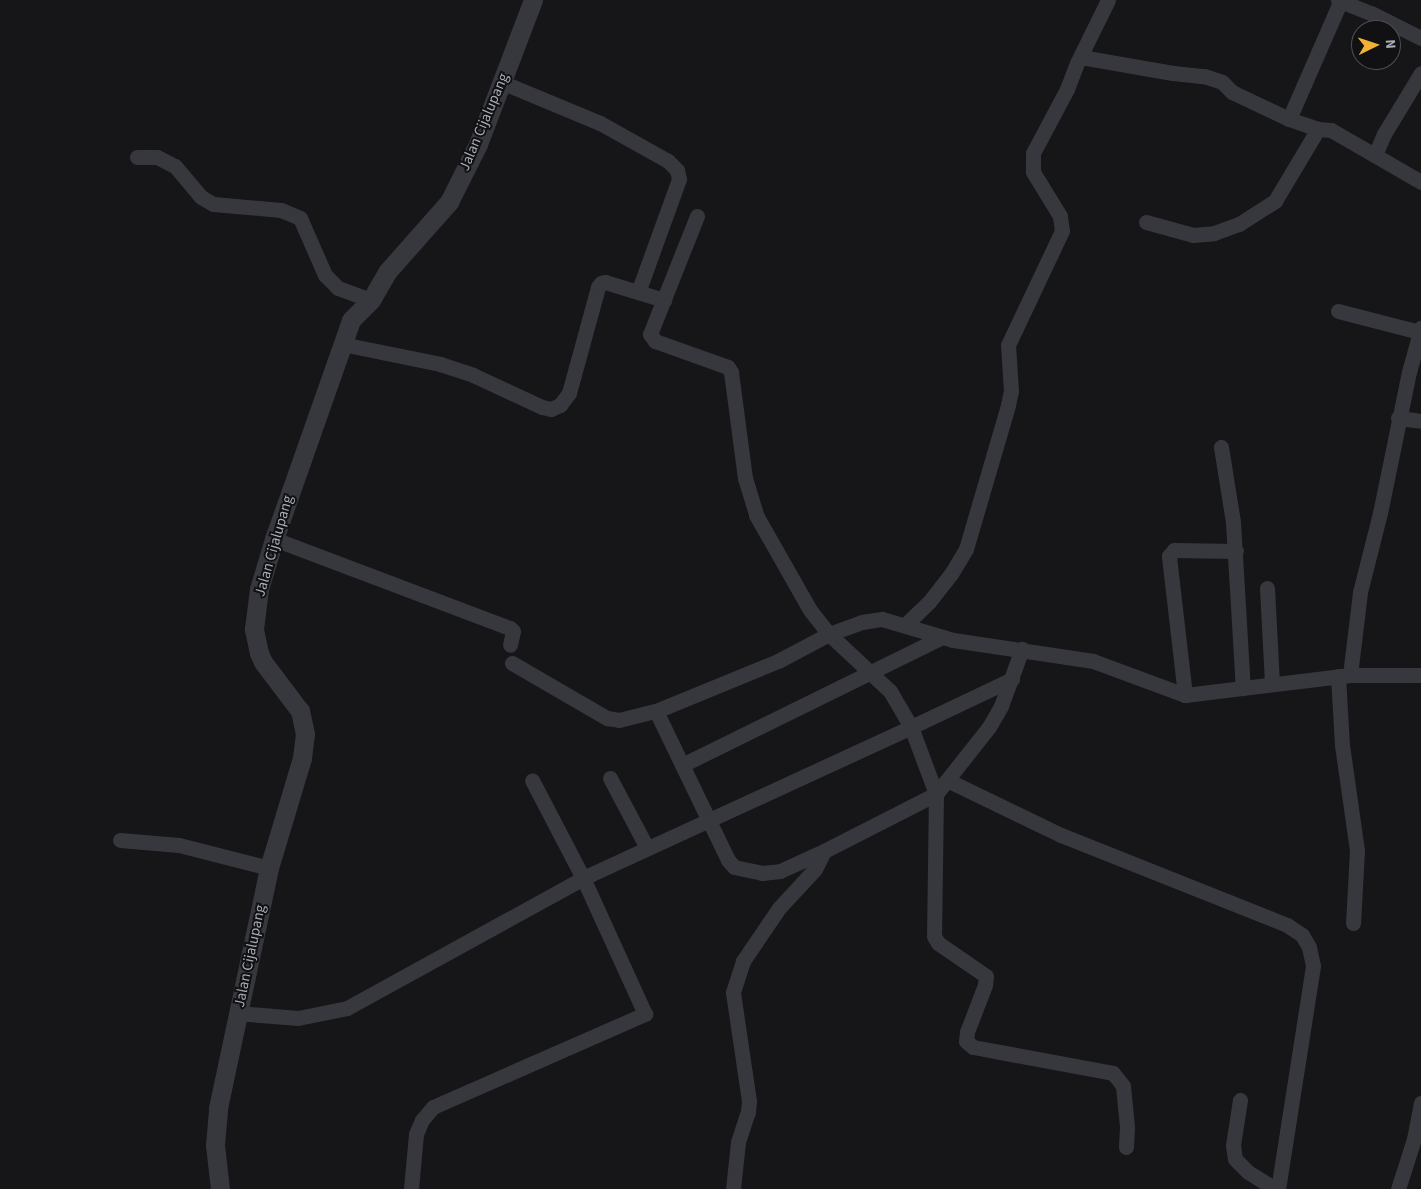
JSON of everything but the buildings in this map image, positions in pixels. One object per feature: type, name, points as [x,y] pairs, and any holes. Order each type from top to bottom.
[{"type":"street","name":"Jalan Cijalupang","points":[[220,1189],[215,1134],[237,1013],[269,868],[302,758],[305,734],[300,710],[263,662],[255,640],[259,589],[274,539],[352,320],[371,300],[387,272],[449,202],[478,144],[533,0]]},
{"type":"street","points":[[905,625],[928,602],[951,574],[966,549],[1008,405],[1010,392],[1008,344],[1062,231],[1060,216],[1033,172],[1033,153],[1067,89],[1108,0]]},
{"type":"street","points":[[1289,119],[1340,0],[1421,38]]},
{"type":"street","points":[[1081,57],[1174,74],[1204,76],[1222,82],[1232,92],[1289,119],[1318,129],[1331,130],[1421,182]]},
{"type":"street","points":[[1374,155],[1384,134],[1421,73]]},
{"type":"street","points":[[501,82],[600,123],[668,161],[677,170],[679,179],[638,292]]},
{"type":"street","points":[[1146,222],[1193,236],[1214,233],[1239,224],[1276,201],[1318,129]]},
{"type":"street","points":[[137,158],[157,157],[175,166],[201,197],[213,204],[281,210],[300,218],[325,276],[338,288],[371,300]]},
{"type":"street","points":[[697,216],[651,328],[651,337],[655,341],[728,367],[731,372],[745,478],[756,515],[805,602],[829,634],[872,673],[899,702],[936,794],[934,936],[938,944],[986,976],[985,985],[966,1032],[966,1041],[973,1046],[1113,1073],[1123,1086],[1127,1127],[1126,1147]]},
{"type":"street","points":[[342,344],[440,364],[473,375],[550,409],[560,405],[569,392],[598,286],[605,282],[664,300]]},
{"type":"street","points":[[1338,312],[1420,330],[1398,418],[1380,513],[1360,592],[1344,676],[1342,745],[1357,850],[1353,923]]},
{"type":"street","points":[[1398,418],[1421,421]]},
{"type":"street","points":[[1221,447],[1236,551],[1243,688]]},
{"type":"street","points":[[274,539],[510,628],[513,631],[510,645]]},
{"type":"street","points":[[1185,695],[1169,556],[1174,550],[1236,551]]},
{"type":"street","points":[[1267,588],[1272,684]]},
{"type":"street","points":[[512,663],[607,718],[619,720],[656,711],[778,661],[829,634],[873,620],[905,625],[942,637],[1093,661],[1185,695],[1344,676],[1421,675]]},
{"type":"street","points":[[682,765],[942,637]]},
{"type":"street","points":[[656,711],[728,860],[734,867],[744,870],[762,873],[780,871],[824,851],[936,794],[989,727],[1012,679],[1022,649]]},
{"type":"street","points":[[237,1013],[298,1018],[346,1008],[583,878],[1012,679]]},
{"type":"street","points":[[610,778],[647,848]]},
{"type":"street","points":[[411,1189],[416,1134],[422,1120],[433,1108],[645,1014],[583,878],[532,780]]},
{"type":"street","points":[[947,780],[1061,835],[1287,925],[1302,935],[1309,946],[1313,966],[1277,1189],[1248,1172],[1235,1159],[1233,1145],[1240,1100]]},
{"type":"street","points":[[120,840],[178,845],[269,868]]},
{"type":"street","points":[[734,1189],[738,1142],[748,1112],[749,1102],[733,992],[737,973],[779,908],[815,869],[824,851]]},
{"type":"street","points":[[1398,1189],[1414,1139],[1421,1104]]}]
